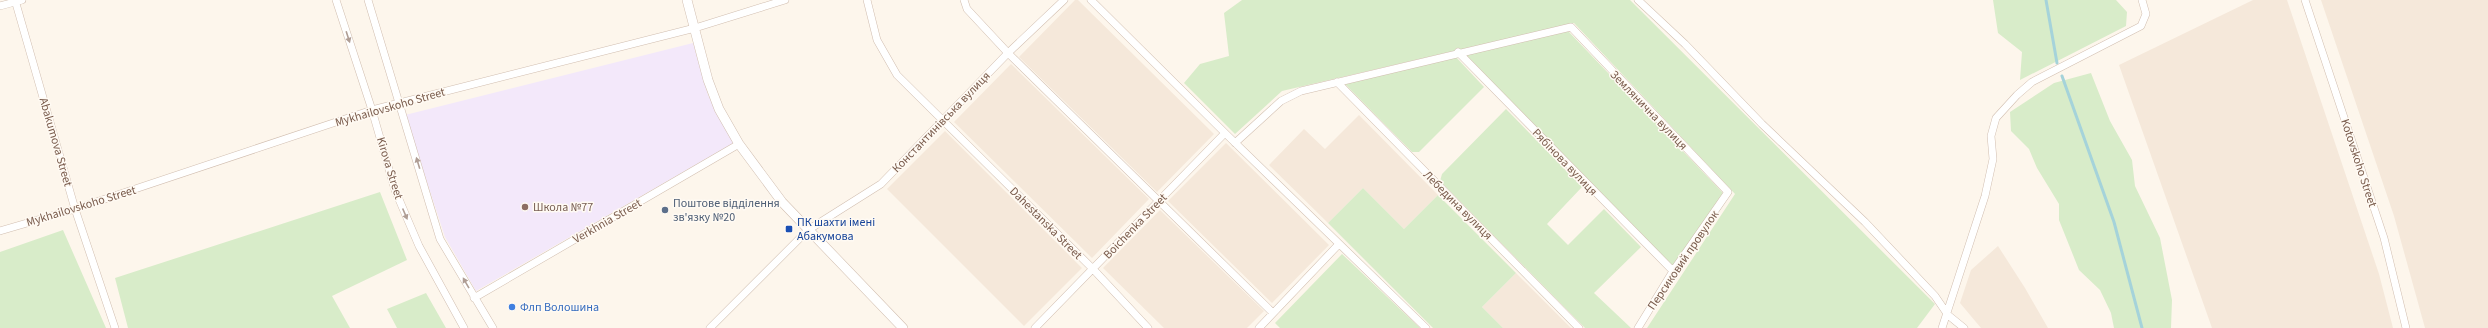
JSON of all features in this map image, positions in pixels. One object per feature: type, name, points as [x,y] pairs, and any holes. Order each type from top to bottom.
[{"type":"street","name":"Kirova Street","points":[[336,0],[372,110],[395,190],[437,284],[464,328]]},
{"type":"street","points":[[368,0],[440,239],[493,328]]},
{"type":"street","points":[[687,0],[708,80],[719,109],[740,144],[782,202],[903,328]]},
{"type":"street","name":"Mykhailovskoho Street","points":[[0,231],[75,209],[372,110],[695,28],[785,0]]},
{"type":"street","name":"Dahestanska Street","points":[[867,0],[877,40],[897,76],[1093,269],[1148,328]]},
{"type":"street","points":[[964,0],[967,8],[1008,53],[1160,200],[1273,313]]},
{"type":"street","name":"Константинівська вулиця","points":[[710,328],[808,230],[881,184],[1008,53],[1064,0]]},
{"type":"street","points":[[1091,0],[1235,143],[1426,328]]},
{"type":"street","points":[[1638,0],[1685,44],[1762,124],[1865,222],[1935,296],[1948,315],[1964,328]]},
{"type":"street","points":[[1942,328],[1948,315],[1952,292],[1985,196],[1993,159],[1991,136],[1996,118],[2017,95],[2032,82],[2141,26],[2146,14],[2142,0]]},
{"type":"street","name":"Kotovskoho Street","points":[[2305,0],[2384,238],[2406,328]]},
{"type":"street","points":[[0,6],[17,1]]},
{"type":"street","name":"Abakumova Street","points":[[17,1],[75,209],[115,328]]},
{"type":"street","name":"Землянична вулиця","points":[[1458,52],[1570,27],[1728,192]]},
{"type":"street","points":[[1235,143],[1280,101],[1301,91],[1458,52]]},
{"type":"street","name":"Рябінова вулиця","points":[[1458,52],[1673,271]]},
{"type":"street","name":"Лебедина вулиця","points":[[1337,82],[1579,328]]},
{"type":"street","name":"Boichenka Street","points":[[1035,328],[1225,133]]},
{"type":"street","name":"Verkhnia Street","points":[[474,298],[740,144]]},
{"type":"street","name":"Персиковий провулок","points":[[1638,328],[1673,271],[1728,192]]},
{"type":"street","points":[[1259,328],[1339,244]]},
{"type":"shaded area","points":[[1075,0],[1078,0],[1214,134],[1157,192],[1019,57]]},
{"type":"shaded area","points":[[2253,0],[2287,0],[2379,274],[2393,328],[2212,328],[2119,65]]},
{"type":"shaded area","points":[[2321,0],[2488,0],[2488,328],[2425,328],[2394,216]]},
{"type":"shaded area","points":[[693,43],[708,95],[735,142],[476,291],[445,237],[405,115]]},
{"type":"shaded area","points":[[1011,64],[1149,199],[1092,258],[954,122]]},
{"type":"shaded area","points":[[1359,115],[1438,195],[1404,229],[1363,188],[1328,223],[1269,165],[1304,129],[1325,149]]},
{"type":"shaded area","points":[[945,131],[1082,268],[1024,326],[887,189]]},
{"type":"shaded area","points":[[1226,143],[1329,245],[1272,303],[1168,201]]},
{"type":"shaded area","points":[[1160,210],[1264,311],[1247,328],[1164,328],[1103,268]]},
{"type":"shaded area","points":[[1998,246],[2048,328],[1981,328],[1960,303],[1971,270]]},
{"type":"shaded area","points":[[1516,273],[1571,328],[1503,328],[1482,307]]},
{"type":"green space","points":[[1242,0],[1630,0],[1935,304],[1917,328],[1647,328],[1735,194],[1574,23],[1282,91],[1235,134],[1184,83],[1200,64],[1229,56],[1224,13]]},
{"type":"green space","points":[[1993,0],[2116,0],[2127,12],[2126,26],[2020,80],[2022,52],[1998,33]]},
{"type":"green space","points":[[1568,31],[1723,193],[1673,266],[1464,53]]},
{"type":"green space","points":[[1454,55],[1484,87],[1419,152],[1412,152],[1344,83]]},
{"type":"green space","points":[[2091,73],[2110,121],[2132,160],[2135,186],[2160,238],[2172,300],[2171,328],[2114,328],[2111,313],[2100,290],[2079,270],[2059,220],[2059,204],[2037,168],[2029,149],[2011,131],[2010,112],[2054,83]]},
{"type":"green space","points":[[1506,109],[1582,187],[1547,224],[1568,245],[1604,209],[1641,247],[1594,293],[1631,328],[1585,328],[1440,181],[1442,174]]},
{"type":"green space","points":[[1363,188],[1404,229],[1438,195],[1516,273],[1482,307],[1503,328],[1433,328],[1328,223]]},
{"type":"green space","points":[[380,192],[407,260],[332,296],[350,328],[128,328],[115,278]]},
{"type":"green space","points":[[63,230],[106,328],[0,328],[0,252]]},
{"type":"green space","points":[[1342,254],[1420,328],[1280,328],[1275,323]]},
{"type":"green space","points":[[426,293],[446,328],[397,328],[387,309]]},
{"type":"waterway","points":[[2046,0],[2057,63]]},
{"type":"waterway","points":[[2062,76],[2114,222],[2142,328]]},
{"type":"place","name":"Школа №77","points":[[525,207]]},
{"type":"place","name":"Поштове відділення зв'язку №20","points":[[665,210]]},
{"type":"place","name":"ПК шахти імені Абакумова","points":[[789,229]]},
{"type":"place","name":"Флп Волошина","points":[[512,307]]}]
